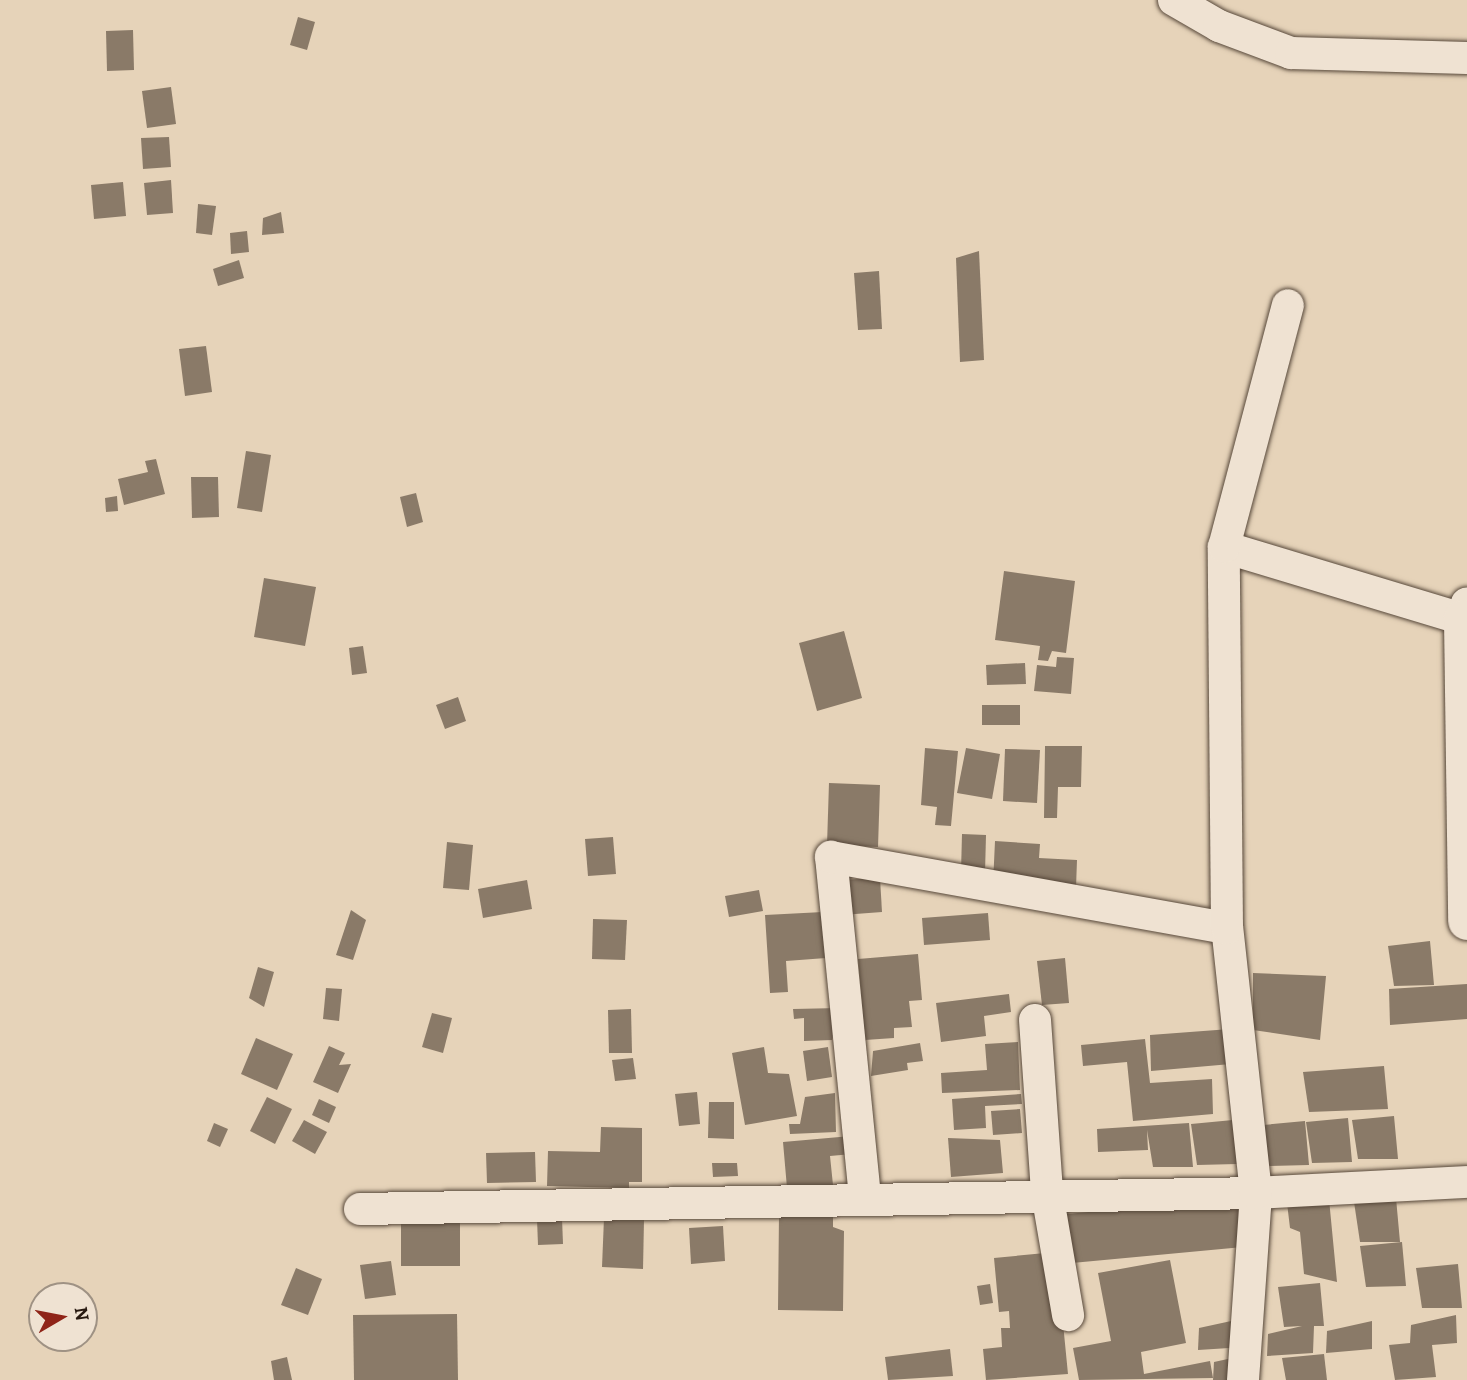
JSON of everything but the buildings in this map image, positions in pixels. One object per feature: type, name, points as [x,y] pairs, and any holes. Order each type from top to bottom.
[{"type":"street","points":[[1174,0],[1230,31],[1291,53],[1467,58]]},
{"type":"street","points":[[1243,1380],[1256,1193],[1227,928],[1223,547],[1288,305]]},
{"type":"street","points":[[1223,547],[1465,611],[1467,921]]},
{"type":"street","points":[[865,1197],[831,857],[1227,928]]},
{"type":"street","points":[[1035,1020],[1046,1193],[1068,1315]]},
{"type":"street","points":[[360,1209],[1046,1193],[1256,1193],[1467,1182]]}]
